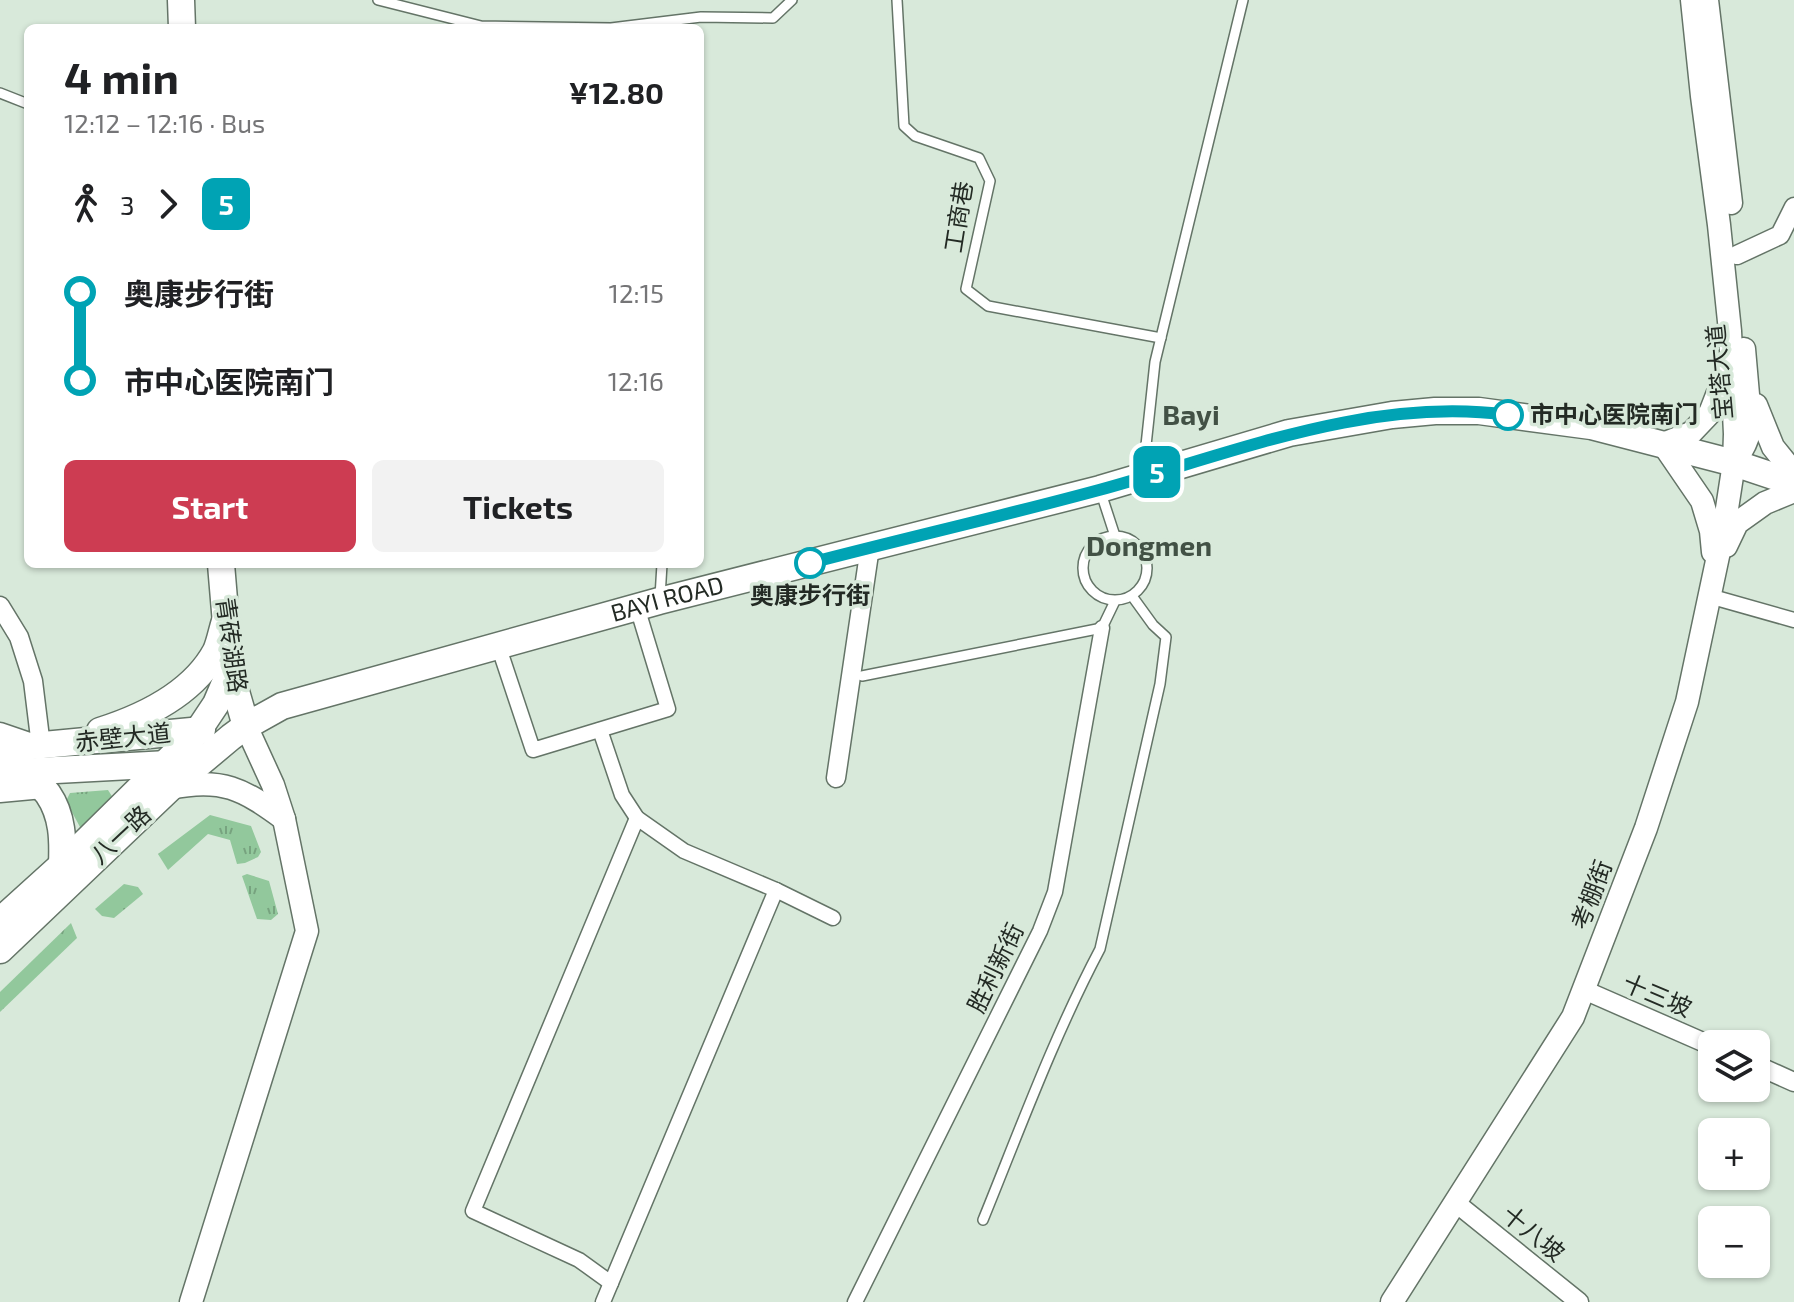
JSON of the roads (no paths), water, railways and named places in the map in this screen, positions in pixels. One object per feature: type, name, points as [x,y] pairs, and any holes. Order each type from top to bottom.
[{"type":"main road","points":[[181,0],[182,24]]},
{"type":"main road","name":"BAYI ROAD","points":[[246,726],[282,706],[648,604],[1100,489],[1289,433],[1392,415],[1479,411],[1591,426],[1734,463],[1794,483]]},
{"type":"main road","name":"青砖湖路","points":[[221,568],[230,671],[246,726]]},
{"type":"main road","points":[[48,745],[123,723],[171,699],[200,674],[216,650],[225,621]]},
{"type":"main road","name":"八一路","points":[[0,950],[166,776],[216,704],[230,671]]},
{"type":"main road","name":"赤壁大道","points":[[0,749],[246,726]]},
{"type":"main road","name":"赤壁大道","points":[[22,778],[166,776],[201,762],[246,726]]},
{"type":"main road","name":"八一路","points":[[0,921],[166,776]]},
{"type":"main road","points":[[22,778],[47,793],[57,812],[63,836],[62,865]]},
{"type":"street","name":"宝塔大道","points":[[1692,0],[1719,225],[1731,358],[1734,463]]},
{"type":"street","name":"宝塔大道","points":[[1707,0],[1737,255],[1751,429],[1734,463]]},
{"type":"street","points":[[1737,255],[1787,237],[1794,207]]},
{"type":"street","points":[[1715,569],[1711,531],[1702,501],[1663,444],[1691,433],[1710,413],[1731,358]]},
{"type":"street","points":[[1748,385],[1773,447],[1794,473]]},
{"type":"street","name":"考棚街","points":[[1392,1302],[1573,1017],[1646,828],[1687,702],[1734,463]]},
{"type":"street","points":[[1715,569],[1737,523],[1765,503],[1794,491]]},
{"type":"street","points":[[836,778],[870,547]]},
{"type":"street","points":[[1709,596],[1794,620]]},
{"type":"street","points":[[498,645],[533,750],[668,709],[648,604]]},
{"type":"street","points":[[0,606],[19,637],[48,745],[0,732]]},
{"type":"street","name":"胜利新街","points":[[855,1302],[1040,931],[1055,892],[1102,628]]},
{"type":"street","points":[[191,1302],[307,931],[284,819],[273,785],[246,726]]},
{"type":"street","points":[[600,730],[622,795],[637,818],[684,851],[833,918]]},
{"type":"street","points":[[166,776],[193,784],[214,783],[250,796],[284,819]]},
{"type":"street","points":[[0,793],[22,778]]},
{"type":"street","points":[[611,1283],[579,1260],[473,1211],[637,818]]},
{"type":"street","points":[[603,1302],[776,890]]},
{"type":"street","name":"十三坡","points":[[1584,990],[1698,1040]]},
{"type":"street","points":[[1770,1071],[1794,1082]]},
{"type":"street","name":"十八坡","points":[[1456,1203],[1579,1302]]},
{"type":"lane","points":[[644,24],[701,17],[773,18],[792,0]]},
{"type":"lane","name":"工商巷","points":[[897,0],[904,126],[915,136],[979,158],[990,181],[966,289],[988,306],[1161,338]]},
{"type":"lane","points":[[1143,476],[1155,362],[1243,0]]},
{"type":"lane","points":[[382,1],[473,24]]},
{"type":"lane","points":[[700,24],[701,17]]},
{"type":"lane","points":[[0,93],[24,102]]},
{"type":"lane","points":[[1100,489],[1115,536]]},
{"type":"lane","points":[[1106,537],[1123,537],[1138,545],[1146,560],[1147,576],[1132,596],[1115,601],[1099,597],[1084,577],[1084,560],[1092,546],[1106,537]]},
{"type":"lane","points":[[648,604],[661,568]]},
{"type":"lane","points":[[983,1220],[1021,1139],[1058,1037],[1100,949],[1160,684],[1166,637],[1132,596]]},
{"type":"lane","points":[[862,676],[1102,628],[1115,601]]},
{"type":"place","name":"市中心医院南门","points":[[1508,415]]},
{"type":"place","name":"奥康步行街","points":[[810,563]]},
{"type":"district","name":"Bayi","points":[[1191,415]]},
{"type":"district","name":"Dongmen","points":[[1149,546]]}]
